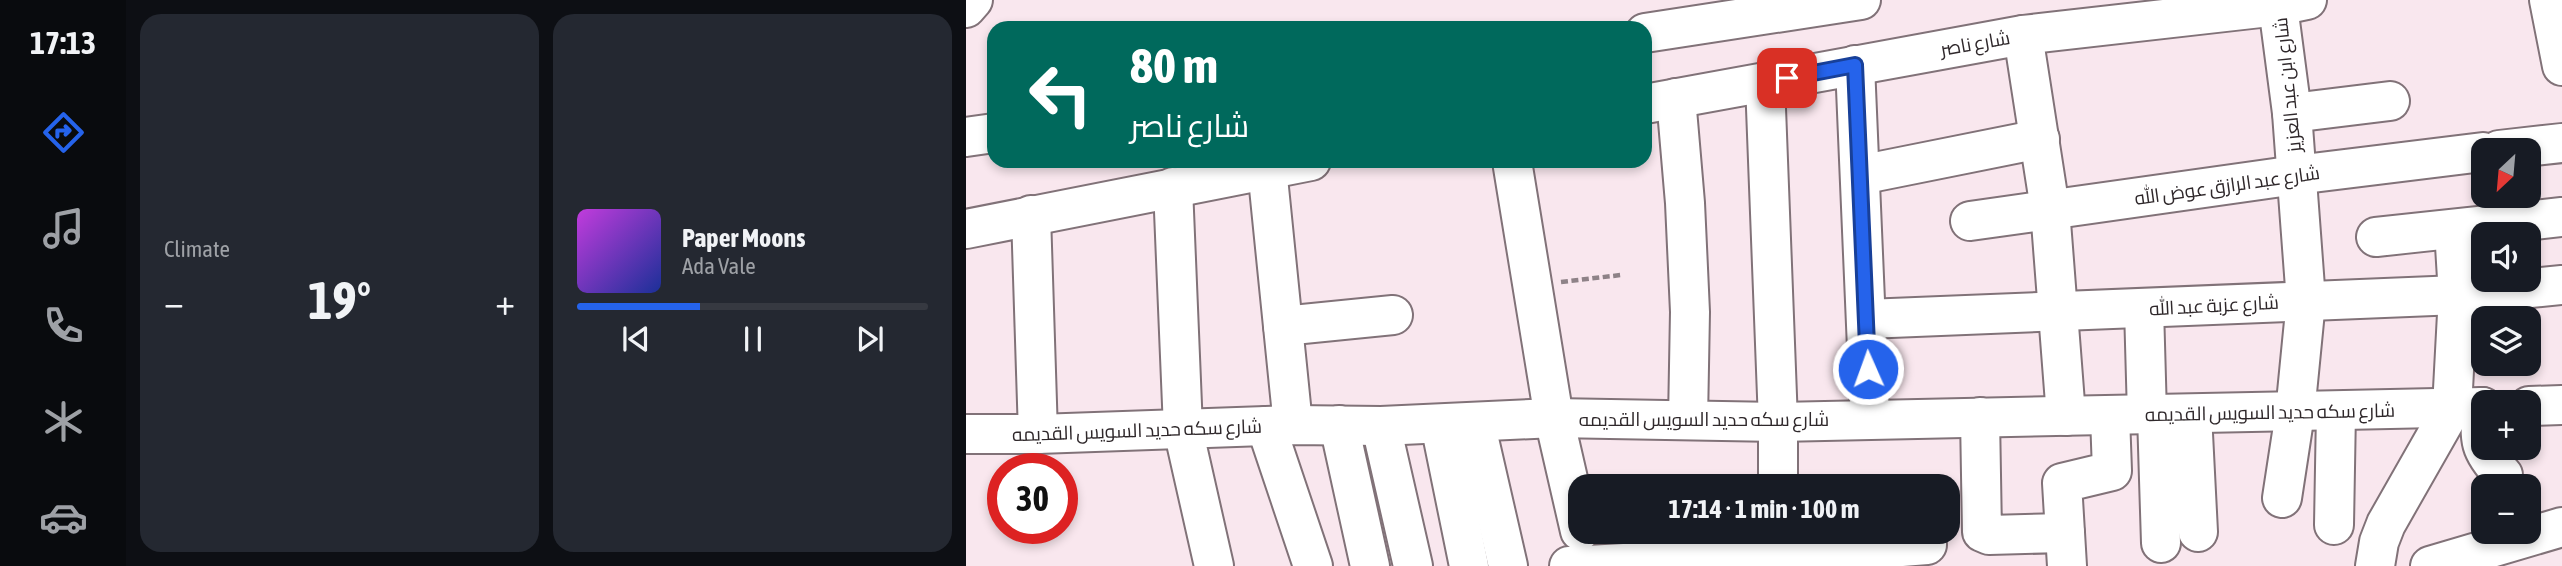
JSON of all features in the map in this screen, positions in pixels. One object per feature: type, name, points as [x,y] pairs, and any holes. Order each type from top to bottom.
[{"type":"street","points":[[966,8],[973,0]]},
{"type":"street","points":[[1652,32],[1861,0]]},
{"type":"street","points":[[2549,0],[2562,66]]},
{"type":"street","name":"شارع ناصر","points":[[1661,101],[2023,34],[2292,3]]},
{"type":"street","name":"شارع ابن عبد العزيز","points":[[2283,498],[2306,301],[2292,113],[2292,3]]},
{"type":"street","points":[[2023,34],[2050,209],[2066,416]]},
{"type":"street","points":[[1855,65],[1870,419]]},
{"type":"street","points":[[1765,82],[1778,474]]},
{"type":"street","points":[[1661,101],[1685,203],[1690,312],[1688,420]]},
{"type":"street","points":[[2292,113],[2390,101]]},
{"type":"street","points":[[966,137],[987,134]]},
{"type":"street","points":[[1860,175],[2040,139]]},
{"type":"street","points":[[2541,145],[2562,143]]},
{"type":"street","name":"شارع عبد الرازق عوض الله","points":[[1970,221],[2471,153]]},
{"type":"street","points":[[966,229],[1267,168],[1283,326],[1280,426],[1313,566]]},
{"type":"street","points":[[1513,168],[1554,418],[1581,552],[1717,562],[1778,545],[1927,545]]},
{"type":"street","points":[[1173,187],[1183,429],[1214,566]]},
{"type":"street","points":[[1031,215],[1038,434]]},
{"type":"street","points":[[2376,237],[2562,217]]},
{"type":"street","points":[[2454,229],[2458,295],[2471,400]]},
{"type":"street","name":"شارع عزبة عبد الله","points":[[1866,319],[2458,295],[2562,285]]},
{"type":"street","points":[[2144,308],[2165,415],[2198,532]]},
{"type":"street","points":[[1283,326],[1393,315]]},
{"type":"street","points":[[2541,406],[2562,405]]},
{"type":"street","name":"شارع سكه حديد السويس القديمه","points":[[966,434],[1381,426],[1554,418],[1778,422],[2471,408]]},
{"type":"street","points":[[2375,566],[2379,542],[2386,524],[2471,409]]},
{"type":"street","points":[[2334,525],[2336,411]]},
{"type":"street","points":[[2161,543],[2165,415]]},
{"type":"street","points":[[1980,417],[1983,532],[2066,549],[2062,482],[2113,469],[2110,416]]},
{"type":"street","points":[[1457,423],[1469,566]]},
{"type":"street","points":[[1457,423],[1508,566]]},
{"type":"street","points":[[1339,425],[1370,566]]},
{"type":"street","points":[[1381,426],[1413,566]]},
{"type":"street","points":[[2491,460],[2502,474]]},
{"type":"street","points":[[2430,566],[2562,527]]},
{"type":"path","points":[[1532,285],[1620,275]]},
{"type":"route","points":[[1787,78],[1855,65],[1868,369]]}]
